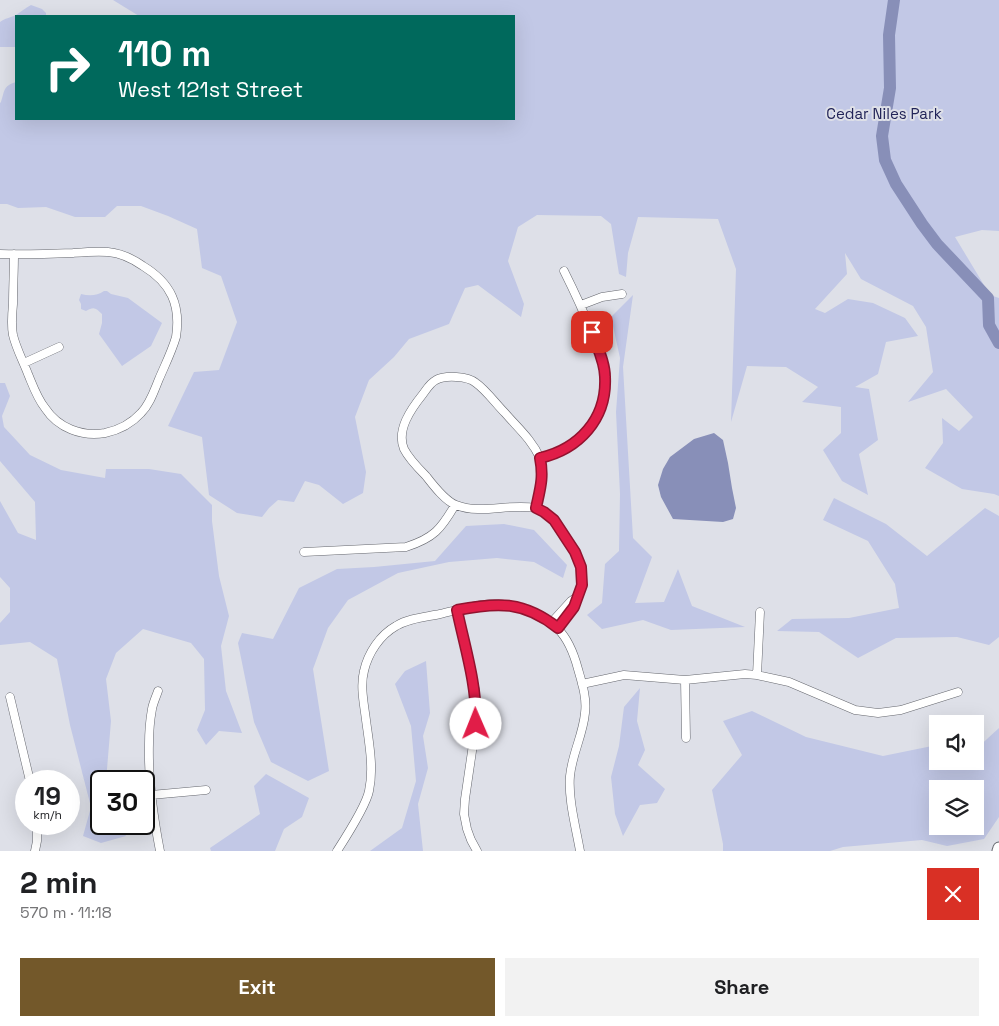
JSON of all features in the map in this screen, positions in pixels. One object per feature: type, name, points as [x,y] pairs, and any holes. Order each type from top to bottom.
[{"type":"street","points":[[0,254],[108,252],[125,256],[149,269],[169,288],[174,298],[178,318],[175,342],[150,400],[143,411],[127,425],[98,434],[74,431],[52,418],[44,408],[16,347],[13,332],[14,254]]},
{"type":"street","points":[[540,458],[549,456],[577,442],[593,424],[601,409],[605,392],[606,376],[603,362],[581,305],[564,271]]},
{"type":"street","points":[[581,305],[602,297],[622,294]]},
{"type":"street","points":[[24,363],[59,347]]},
{"type":"street","points":[[536,508],[542,472],[540,458],[532,442],[476,382],[465,378],[452,377],[436,380],[412,408],[404,426],[402,438],[404,449],[413,462],[442,494],[455,505],[485,509],[518,506],[536,508],[554,520],[575,552],[581,567],[582,585],[574,607],[558,628]]},
{"type":"street","points":[[304,552],[406,547],[421,542],[434,533],[443,524],[455,505]]},
{"type":"street","points":[[551,623],[577,597]]},
{"type":"street","points":[[337,851],[369,793],[372,775],[370,746],[362,692],[364,671],[372,650],[384,634],[397,625],[481,605],[506,605],[529,610],[558,628],[575,656],[585,703],[585,714],[570,776],[570,791],[580,851]]},
{"type":"street","points":[[457,610],[476,707],[476,724],[464,814],[467,829],[477,851]]},
{"type":"street","points":[[757,675],[760,612]]},
{"type":"street","points":[[582,684],[624,675],[685,680],[745,674],[757,675],[789,682],[855,710],[878,713],[901,710],[958,692]]},
{"type":"street","points":[[685,680],[686,738]]},
{"type":"street","points":[[149,770],[152,708],[158,691]]},
{"type":"street","points":[[10,697],[27,770]]},
{"type":"street","points":[[155,795],[206,790]]},
{"type":"street","points":[[155,828],[160,851]]},
{"type":"street","points":[[35,851],[37,835]]},
{"type":"green space","name":"Cedar Niles Park","points":[[113,0],[999,0],[999,231],[982,230],[955,237],[990,295],[999,298],[999,496],[962,489],[925,468],[943,443],[942,418],[959,431],[973,417],[946,389],[908,402],[933,372],[926,327],[913,306],[861,279],[845,253],[847,274],[815,309],[825,313],[848,299],[873,303],[905,318],[918,336],[886,342],[878,374],[855,387],[869,389],[878,440],[859,454],[868,495],[842,481],[823,450],[841,433],[841,407],[802,402],[818,387],[786,367],[747,366],[731,422],[736,269],[718,219],[638,217],[628,253],[626,277],[619,274],[611,224],[601,216],[537,215],[518,227],[508,261],[524,304],[521,317],[478,285],[465,288],[449,324],[409,339],[394,357],[369,380],[355,417],[366,472],[363,493],[343,504],[319,485],[305,481],[294,502],[278,500],[262,517],[237,513],[209,495],[202,437],[168,426],[194,372],[219,370],[237,322],[221,276],[202,268],[197,229],[141,206],[117,206],[105,217],[75,217],[46,207],[18,208],[7,204],[0,204],[0,103],[5,89],[15,82],[15,120],[515,120],[515,15],[137,15]]},
{"type":"green space","points":[[31,5],[42,9],[46,13],[46,15],[16,15]]},
{"type":"green space","points":[[15,15],[15,47],[0,47],[0,22]]},
{"type":"green space","points":[[104,291],[128,298],[162,323],[151,346],[122,366],[99,334],[102,314],[95,308],[86,311],[81,309],[79,300],[81,294],[93,295]]},
{"type":"green space","points":[[633,295],[623,367],[633,538],[652,557],[635,603],[664,602],[678,569],[692,606],[745,627],[671,630],[643,620],[602,629],[587,615],[602,603],[605,564],[619,551],[620,494],[616,412],[620,358],[611,317]]},
{"type":"green space","points":[[0,383],[5,383],[10,396],[2,416],[4,427],[30,455],[61,470],[105,478],[106,469],[149,469],[181,474],[212,505],[212,521],[219,576],[229,616],[221,646],[226,691],[242,733],[219,731],[206,745],[197,730],[205,710],[204,659],[191,643],[143,629],[116,653],[106,679],[111,721],[107,770],[90,770],[90,803],[70,725],[57,659],[30,642],[0,645],[0,623],[10,612],[10,588],[0,577],[0,501],[18,533],[36,540],[35,502],[0,461]]},
{"type":"green space","points":[[834,498],[886,524],[927,556],[985,508],[999,516],[999,637],[989,645],[957,637],[896,638],[858,658],[819,632],[777,631],[792,619],[849,618],[899,608],[895,584],[868,541],[823,520]]},
{"type":"green space","points":[[504,524],[534,530],[567,565],[563,578],[534,562],[497,558],[449,562],[398,573],[348,600],[328,628],[313,669],[329,771],[308,781],[271,762],[254,722],[238,643],[242,633],[273,639],[299,588],[337,569],[435,561],[466,526]]},
{"type":"green space","points":[[426,661],[430,713],[423,736],[428,768],[418,804],[423,851],[370,851],[402,828],[416,781],[411,726],[395,684],[405,671]]},
{"type":"green space","points":[[640,688],[637,721],[645,750],[638,765],[665,789],[657,803],[640,805],[623,836],[615,814],[611,777],[619,746],[624,707]]},
{"type":"green space","points":[[752,711],[806,737],[883,756],[929,747],[929,770],[984,770],[984,742],[999,728],[999,817],[984,839],[947,846],[922,840],[843,847],[830,851],[723,851],[712,790],[742,755],[723,721]]},
{"type":"green space","points":[[266,774],[309,798],[302,817],[284,829],[275,851],[211,851],[210,848],[260,814],[254,786]]},
{"type":"green space","points":[[90,811],[90,835],[126,836],[101,843],[83,836]]},
{"type":"shaded area","points":[[714,433],[723,440],[736,508],[733,519],[723,522],[673,519],[661,497],[658,485],[663,469],[670,457],[694,439]]},
{"type":"waterway","points":[[894,0],[889,35],[890,88],[882,136],[885,160],[896,184],[922,224],[937,244],[988,298],[989,325],[999,343]]},
{"type":"route","points":[[476,724],[474,689],[457,610],[494,604],[518,607],[529,610],[558,628],[574,607],[582,585],[581,567],[575,552],[554,520],[536,508],[541,487],[542,472],[540,458],[549,456],[577,442],[593,424],[601,409],[606,376],[592,332]]}]
